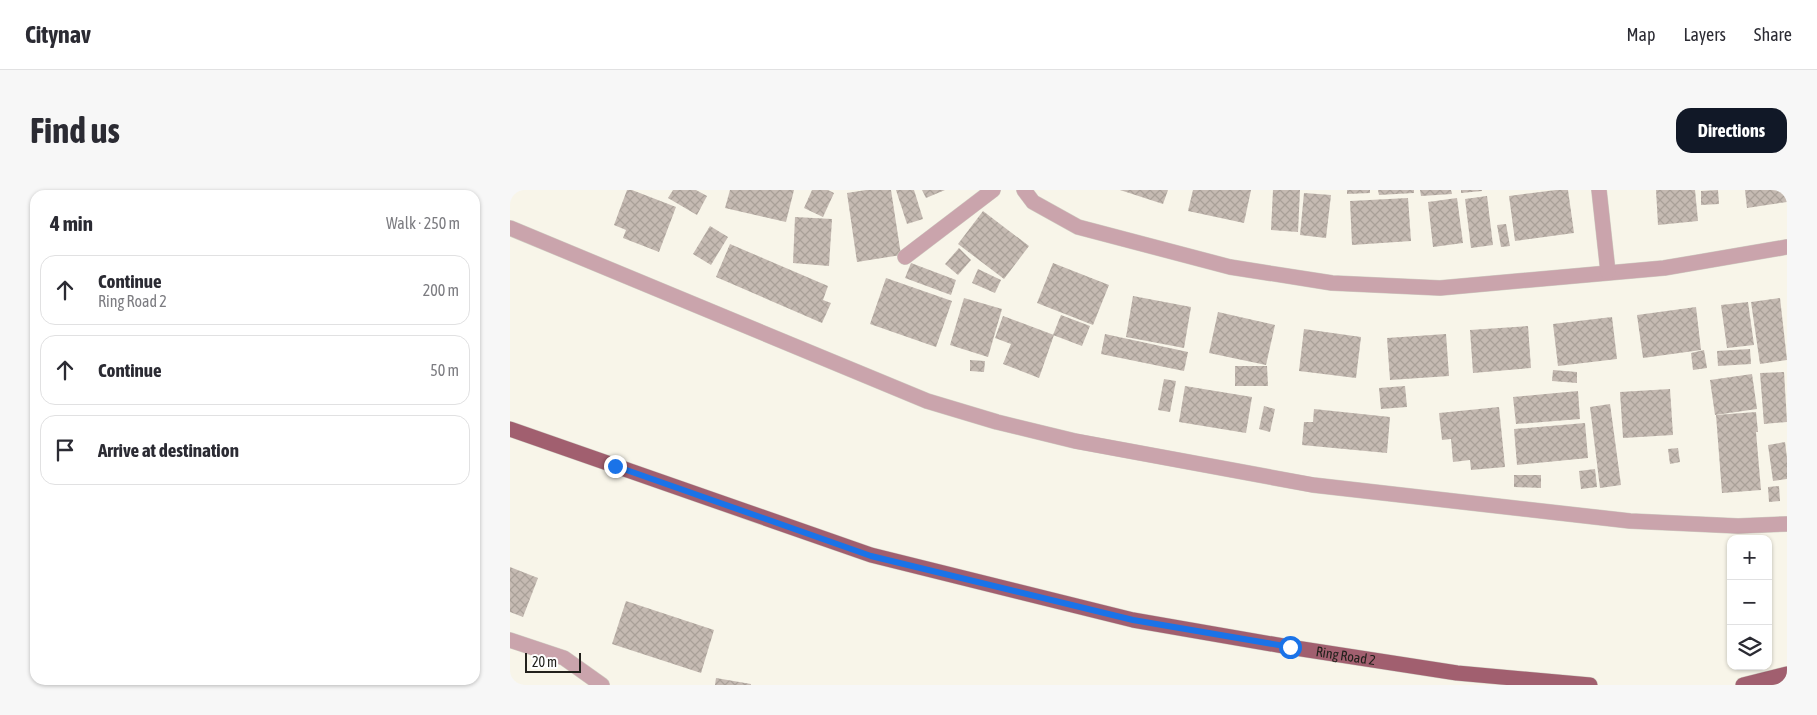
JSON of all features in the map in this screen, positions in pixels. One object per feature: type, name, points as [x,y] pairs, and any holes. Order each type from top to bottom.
[{"type":"main road","name":"Ring Road 2","points":[[510,429],[871,556],[1133,620],[1299,649],[1457,673],[1590,685]]},
{"type":"main road","points":[[1743,685],[1787,674]]},
{"type":"street","points":[[905,256],[993,190]]},
{"type":"street","points":[[1024,190],[1033,202],[1078,227],[1230,267],[1332,283],[1440,288],[1664,268],[1787,248]]},
{"type":"street","points":[[1599,190],[1608,272]]},
{"type":"street","points":[[510,228],[927,401],[997,422],[1075,441],[1313,485],[1630,521],[1738,526],[1787,524]]},
{"type":"street","points":[[510,640],[564,658],[602,685]]},
{"type":"building","points":[[627,190],[632,190],[676,207],[659,252],[623,238],[626,230],[614,225]]},
{"type":"building","points":[[673,190],[696,190],[707,196],[697,215],[668,198]]},
{"type":"building","points":[[730,190],[794,190],[786,222],[725,208]]},
{"type":"building","points":[[812,190],[828,190],[834,193],[823,217],[804,208]]},
{"type":"building","points":[[866,190],[891,190],[901,255],[857,262],[847,193]]},
{"type":"building","points":[[896,190],[914,190],[923,219],[907,224]]},
{"type":"building","points":[[922,190],[945,190],[926,198]]},
{"type":"building","points":[[1120,190],[1168,190],[1163,204]]},
{"type":"building","points":[[1193,190],[1251,190],[1244,223],[1188,211]]},
{"type":"building","points":[[1273,190],[1300,190],[1298,232],[1271,230]]},
{"type":"building","points":[[1347,190],[1370,190],[1370,193],[1347,194]]},
{"type":"building","points":[[1378,190],[1414,190],[1414,193],[1379,195]]},
{"type":"building","points":[[1420,190],[1451,190],[1452,194],[1421,196]]},
{"type":"building","points":[[1461,190],[1482,190],[1482,191],[1461,193]]},
{"type":"building","points":[[1568,190],[1574,233],[1515,241],[1509,196]]},
{"type":"building","points":[[1656,190],[1695,190],[1698,221],[1658,225]]},
{"type":"building","points":[[1718,190],[1719,204],[1701,205],[1701,191]]},
{"type":"building","points":[[1745,190],[1787,190],[1787,202],[1747,208]]},
{"type":"building","points":[[1304,193],[1331,195],[1326,238],[1300,235]]},
{"type":"building","points":[[1487,196],[1493,245],[1471,248],[1465,199]]},
{"type":"building","points":[[1408,198],[1411,241],[1352,245],[1350,201]]},
{"type":"building","points":[[1457,198],[1463,243],[1433,247],[1428,202]]},
{"type":"building","points":[[983,211],[1029,246],[1004,279],[958,244]]},
{"type":"building","points":[[795,217],[832,219],[829,266],[793,263]]},
{"type":"building","points":[[1506,224],[1510,246],[1501,247],[1497,225]]},
{"type":"building","points":[[710,226],[728,237],[711,265],[693,254]]},
{"type":"building","points":[[730,244],[828,286],[823,300],[831,303],[822,323],[716,277]]},
{"type":"building","points":[[959,248],[971,260],[958,275],[945,264]]},
{"type":"building","points":[[911,263],[956,280],[951,295],[905,278]]},
{"type":"building","points":[[1053,263],[1109,285],[1093,325],[1037,303]]},
{"type":"building","points":[[978,269],[1001,280],[995,293],[972,283]]},
{"type":"building","points":[[886,278],[952,301],[936,347],[870,324]]},
{"type":"building","points":[[1133,296],[1191,307],[1184,348],[1126,337]]},
{"type":"building","points":[[964,298],[1002,309],[988,357],[950,345]]},
{"type":"building","points":[[1780,298],[1787,360],[1760,364],[1751,302]]},
{"type":"building","points":[[1748,302],[1754,345],[1727,348],[1721,305]]},
{"type":"building","points":[[1696,307],[1701,350],[1643,358],[1637,315]]},
{"type":"building","points":[[1218,312],[1275,325],[1266,365],[1209,353]]},
{"type":"building","points":[[1061,315],[1090,326],[1082,346],[1053,335]]},
{"type":"building","points":[[1003,316],[1054,335],[1039,378],[1003,364],[1011,344],[995,338]]},
{"type":"building","points":[[1612,317],[1617,359],[1558,366],[1553,324]]},
{"type":"building","points":[[1528,326],[1531,368],[1473,373],[1470,330]]},
{"type":"building","points":[[1304,329],[1361,337],[1356,378],[1299,371]]},
{"type":"building","points":[[1105,334],[1188,352],[1184,371],[1101,354]]},
{"type":"building","points":[[1446,334],[1449,376],[1390,380],[1387,338]]},
{"type":"building","points":[[1750,349],[1751,364],[1718,366],[1717,351]]},
{"type":"building","points":[[1704,350],[1707,368],[1693,370],[1691,353]]},
{"type":"building","points":[[970,360],[985,361],[984,372],[970,371]]},
{"type":"building","points":[[1235,366],[1267,366],[1268,386],[1235,386]]},
{"type":"building","points":[[1553,370],[1577,372],[1577,383],[1552,381]]},
{"type":"building","points":[[1784,372],[1787,422],[1764,424],[1760,373]]},
{"type":"building","points":[[1752,374],[1757,409],[1715,415],[1710,380]]},
{"type":"building","points":[[1164,379],[1176,381],[1170,412],[1158,410]]},
{"type":"building","points":[[1185,386],[1252,397],[1246,433],[1179,422]]},
{"type":"building","points":[[1405,386],[1407,407],[1381,409],[1379,388]]},
{"type":"building","points":[[1670,389],[1673,435],[1623,438],[1620,392]]},
{"type":"building","points":[[1578,391],[1580,419],[1516,424],[1513,397]]},
{"type":"building","points":[[1610,404],[1621,485],[1600,488],[1590,407]]},
{"type":"building","points":[[1264,406],[1275,409],[1270,432],[1259,429]]},
{"type":"building","points":[[1499,407],[1505,467],[1471,470],[1470,460],[1453,462],[1451,439],[1442,440],[1439,413]]},
{"type":"building","points":[[1314,409],[1390,417],[1387,453],[1302,445],[1304,422],[1313,422]]},
{"type":"building","points":[[1756,412],[1761,490],[1722,493],[1716,415]]},
{"type":"building","points":[[1585,423],[1588,458],[1517,465],[1514,429]]},
{"type":"building","points":[[1785,442],[1787,479],[1773,481],[1768,445]]},
{"type":"building","points":[[1678,448],[1680,462],[1670,464],[1668,449]]},
{"type":"building","points":[[1595,469],[1597,487],[1581,489],[1579,471]]},
{"type":"building","points":[[1514,475],[1541,475],[1541,488],[1514,487]]},
{"type":"building","points":[[1779,486],[1780,501],[1769,502],[1768,487]]},
{"type":"building","points":[[510,567],[538,578],[523,617],[510,612]]},
{"type":"building","points":[[626,601],[714,630],[701,673],[612,644]]},
{"type":"building","points":[[716,678],[751,684],[751,685],[715,685]]},
{"type":"route","points":[[615,466],[871,556],[1133,620],[1290,647]]}]
